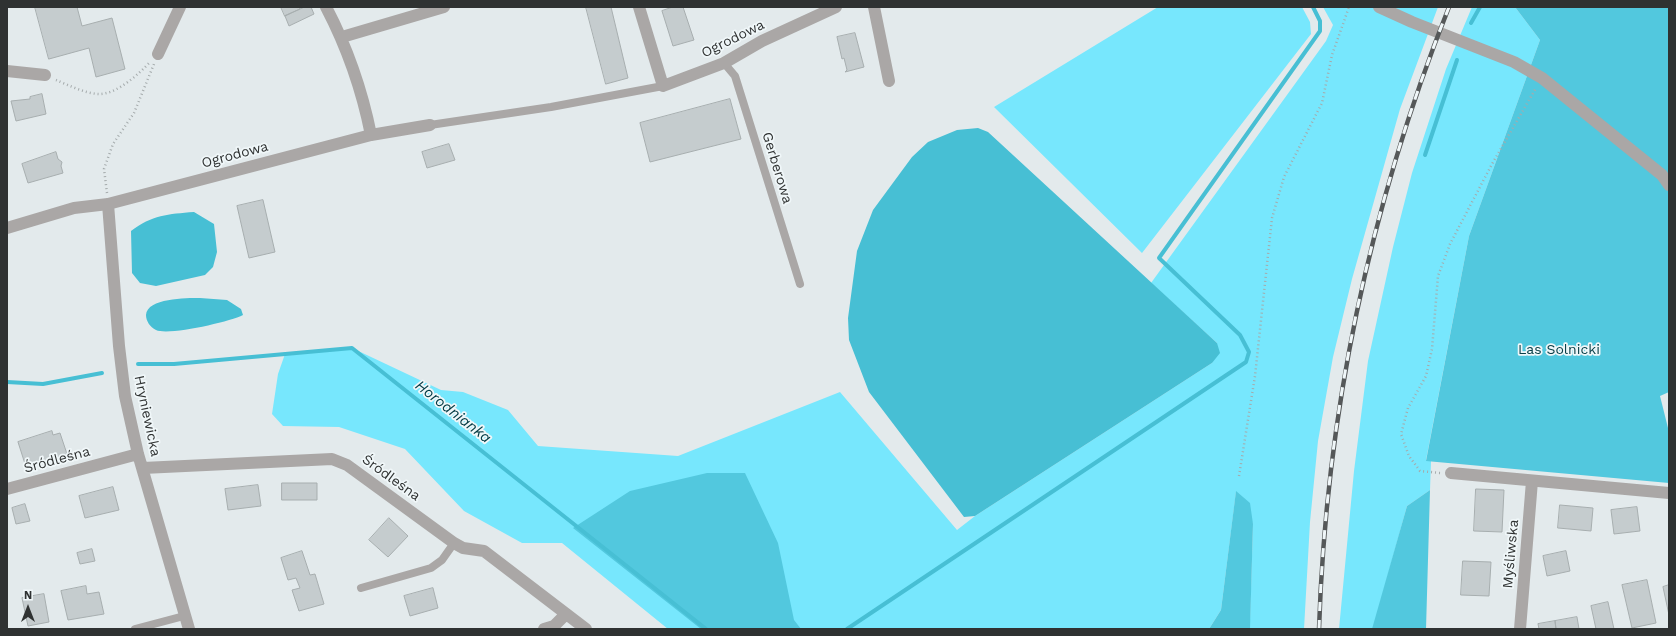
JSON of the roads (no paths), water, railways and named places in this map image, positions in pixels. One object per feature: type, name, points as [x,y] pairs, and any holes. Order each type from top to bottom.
[{"type":"street","points":[[158,54],[180,7]]},
{"type":"street","points":[[326,7],[342,37],[365,107],[371,135]]},
{"type":"street","points":[[342,37],[444,7]]},
{"type":"street","points":[[639,7],[663,86]]},
{"type":"street","name":"Ogrodowa","points":[[663,86],[724,63],[762,41],[836,7]]},
{"type":"street","points":[[874,7],[889,82]]},
{"type":"street","points":[[1379,7],[1412,22],[1459,39],[1514,62],[1542,78],[1662,175],[1669,185]]},
{"type":"street","points":[[7,71],[45,75]]},
{"type":"street","name":"Ogrodowa","points":[[7,228],[74,208],[108,204],[371,135],[430,125]]},
{"type":"street","name":"Hryniewicka","points":[[108,204],[119,346],[125,396],[138,454],[189,629]]},
{"type":"street","name":"Śródleśna","points":[[7,489],[138,454]]},
{"type":"street","name":"Śródleśna","points":[[143,468],[332,459],[347,465],[454,543],[463,548],[484,550],[586,629]]},
{"type":"street","points":[[1451,474],[1669,492]]},
{"type":"street","name":"Myśliwska","points":[[1520,629],[1532,481]]},
{"type":"street","points":[[544,629],[554,626],[566,614]]},
{"type":"lane","name":"Gerberowa","points":[[724,63],[735,76],[800,284]]},
{"type":"lane","points":[[430,125],[559,106],[663,86]]},
{"type":"lane","points":[[361,588],[431,568],[442,560],[454,543]]},
{"type":"lane","points":[[135,629],[184,616]]},
{"type":"waterway","points":[[847,629],[1246,362],[1249,352],[1240,335],[1159,258],[1320,31],[1320,21],[1313,7]]},
{"type":"waterway","points":[[1471,23],[1480,7]]},
{"type":"waterway","points":[[1425,155],[1457,60]]},
{"type":"waterway","name":"Horodnianka","points":[[138,364],[174,364],[352,348],[706,629]]},
{"type":"waterway","name":"Horodnianka","points":[[7,382],[43,384],[102,373]]},
{"type":"railway","points":[[1319,629],[1323,548],[1331,469],[1342,390],[1357,312],[1375,235],[1396,158],[1421,83],[1449,7]]},
{"type":"park label","name":"Las Solnicki","points":[[1559,350]]}]
